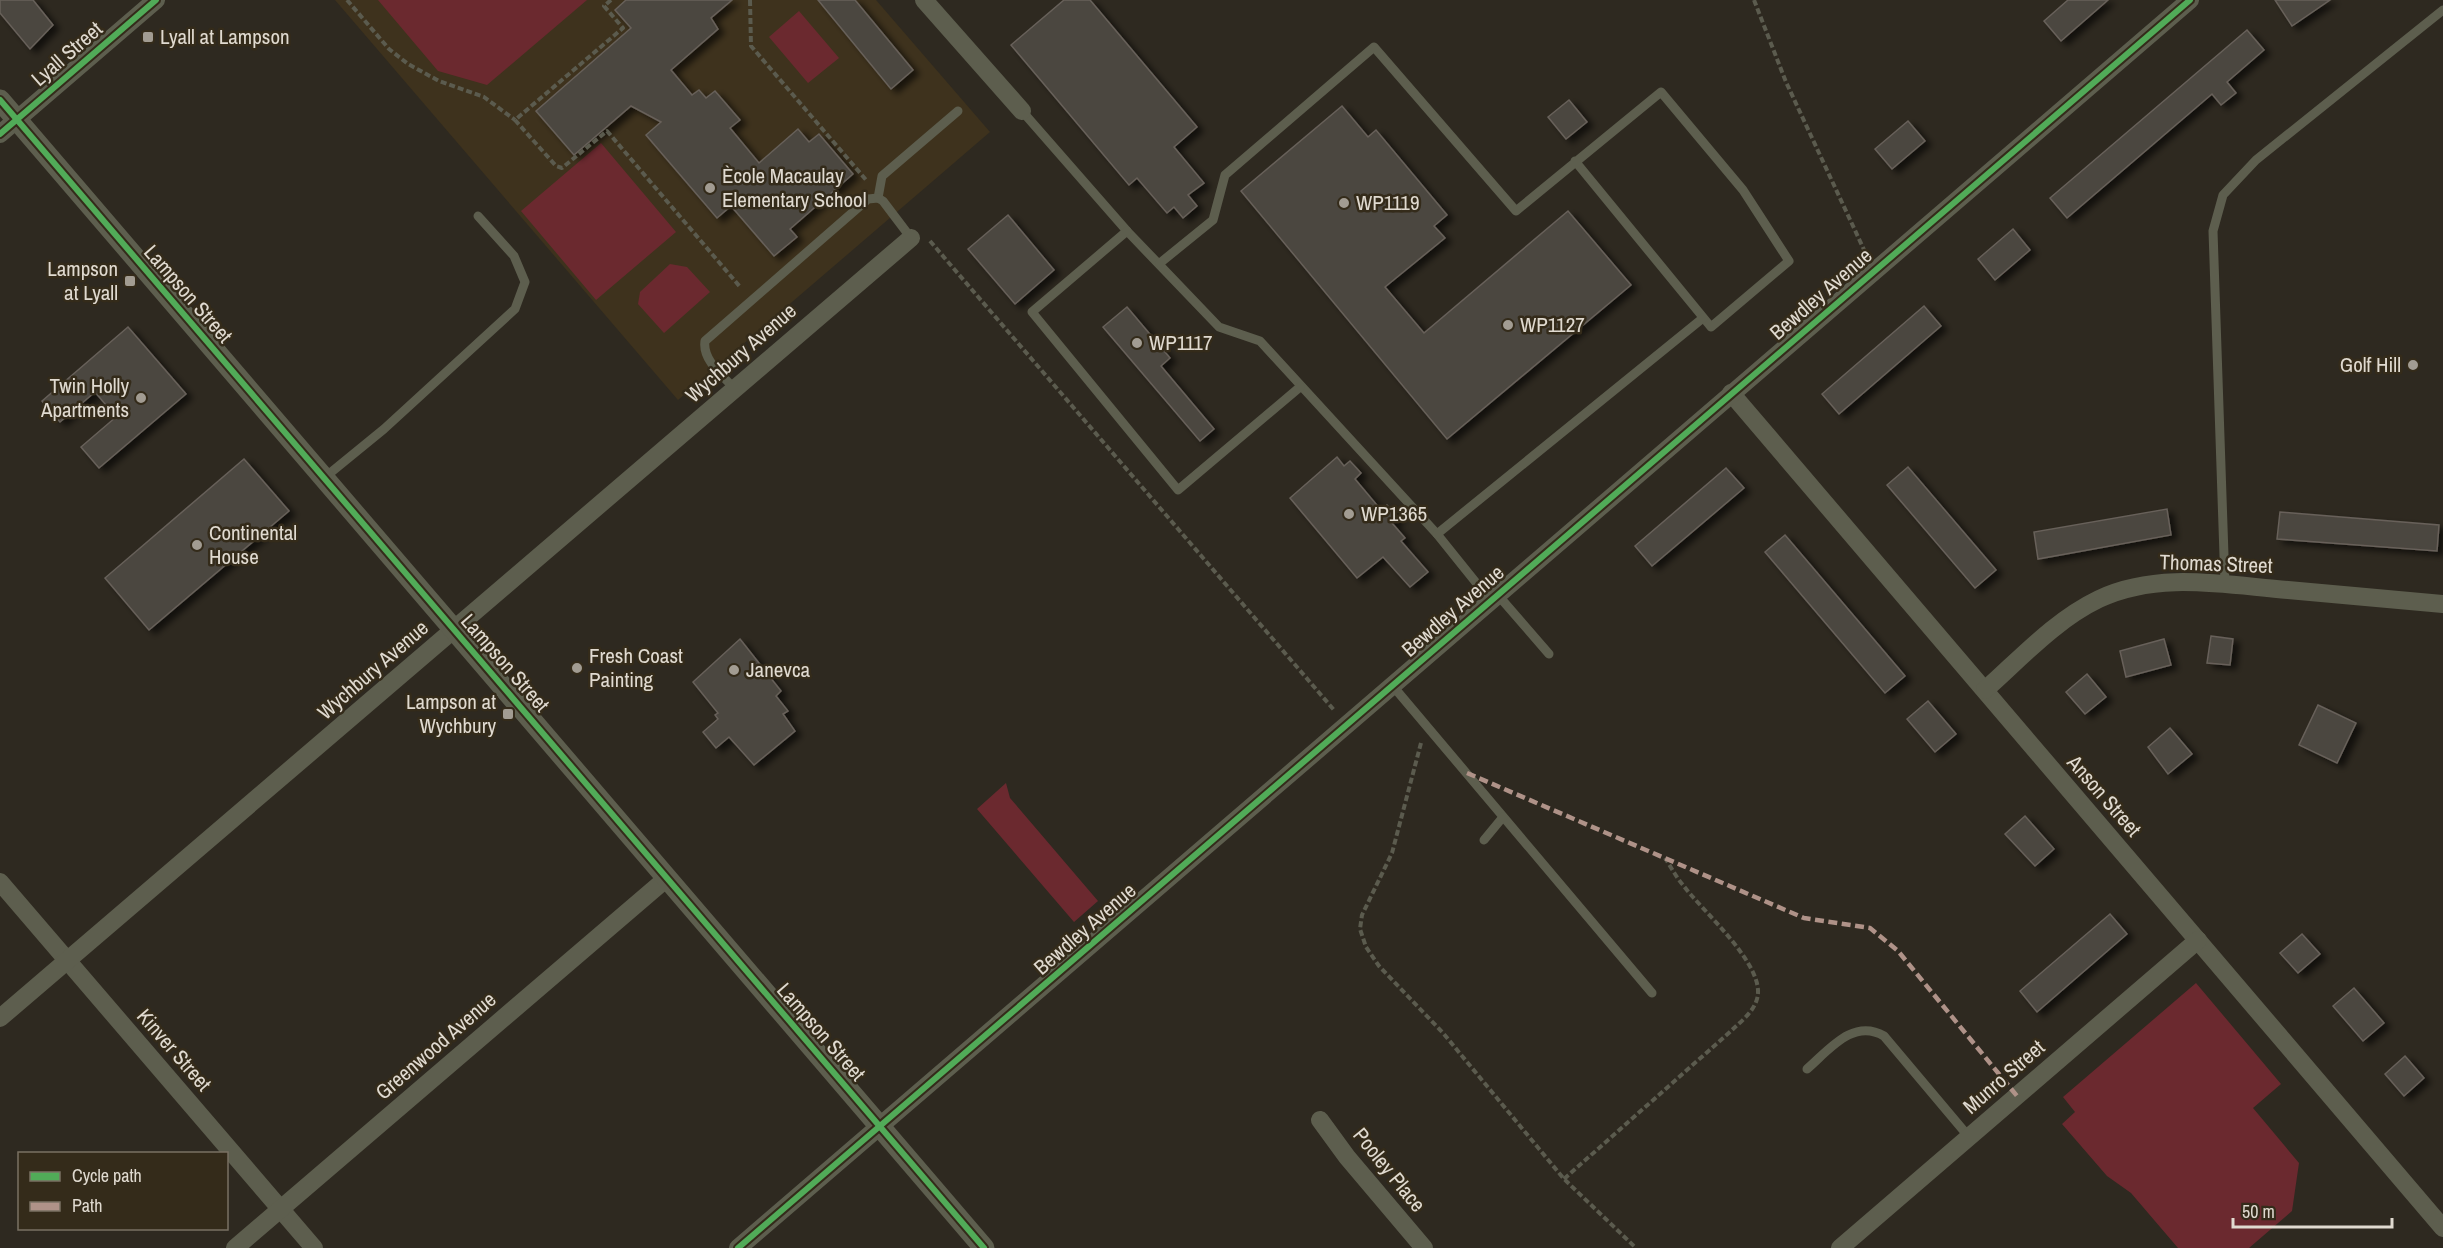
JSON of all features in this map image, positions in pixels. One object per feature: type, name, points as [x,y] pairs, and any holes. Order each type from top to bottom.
[{"type":"street","name":"Lyall Street","points":[[0,134],[156,0]]},
{"type":"street","points":[[924,0],[1022,111]]},
{"type":"street","name":"Bewdley Avenue","points":[[738,1248],[2190,0]]},
{"type":"street","name":"Lampson Street","points":[[0,100],[984,1248]]},
{"type":"street","name":"Wychbury Avenue","points":[[0,1018],[911,238]]},
{"type":"street","name":"Anson Street","points":[[1731,393],[2443,1227]]},
{"type":"street","name":"Thomas Street","points":[[1985,690],[2064,620],[2100,599],[2141,585],[2163,582],[2225,585],[2443,603]]},
{"type":"street","name":"Greenwood Avenue","points":[[235,1248],[667,878]]},
{"type":"street","name":"Kinver Street","points":[[0,882],[314,1248]]},
{"type":"street","name":"Munro Street","points":[[1840,1248],[2198,940]]},
{"type":"street","name":"Pooley Place","points":[[1320,1120],[1347,1157],[1424,1248]]},
{"type":"lane","points":[[2225,585],[2213,231],[2223,195],[2256,160],[2443,10]]},
{"type":"lane","points":[[1160,263],[1213,220],[1225,175],[1374,47],[1516,211],[1575,161],[1661,92],[1743,190],[1789,261],[1711,327],[1575,161]]},
{"type":"lane","points":[[911,238],[878,198],[882,176],[958,111]]},
{"type":"lane","points":[[1022,111],[1127,231],[1219,327],[1260,340],[1300,387],[1493,597],[1549,654]]},
{"type":"lane","points":[[735,389],[706,356],[705,341],[868,199],[878,198]]},
{"type":"lane","points":[[324,478],[384,429],[515,309],[525,282],[514,256],[478,216]]},
{"type":"lane","points":[[1127,231],[1032,312],[1178,490],[1300,387]]},
{"type":"lane","points":[[1437,534],[1703,318]]},
{"type":"lane","points":[[1392,685],[1652,993]]},
{"type":"lane","points":[[1484,840],[1503,817]]},
{"type":"lane","points":[[1807,1070],[1851,1032],[1866,1029],[1878,1032],[1884,1036],[1969,1137]]},
{"type":"path","points":[[347,0],[389,49],[408,64],[439,81],[483,97],[515,120],[556,166],[562,168],[607,131],[741,288]]},
{"type":"path","points":[[515,120],[623,28],[604,6],[611,0]]},
{"type":"path","points":[[750,0],[751,46],[871,186]]},
{"type":"path","points":[[1754,0],[1786,82],[1873,272]]},
{"type":"path","points":[[911,238],[930,241],[1347,726]]},
{"type":"path","points":[[1425,724],[1392,853],[1362,915],[1360,929],[1366,947],[1379,966],[1443,1034],[1564,1179],[1636,1248]]},
{"type":"path","points":[[1564,1179],[1731,1031],[1749,1014],[1758,999],[1757,979],[1738,950],[1682,885],[1665,858]]},
{"type":"shaded area","name":"Ècole Macaulay Elementary School","points":[[335,0],[876,0],[990,132],[678,400]]},
{"type":"shaded area","points":[[378,0],[587,0],[487,85],[438,71]]},
{"type":"shaded area","points":[[799,11],[839,58],[808,83],[769,37]]},
{"type":"shaded area","points":[[601,143],[676,232],[596,300],[521,211]]},
{"type":"shaded area","points":[[670,264],[687,267],[710,292],[664,333],[638,304],[640,292]]},
{"type":"shaded area","points":[[1006,783],[1010,798],[1098,901],[1074,922],[977,809]]},
{"type":"shaded area","points":[[2196,983],[2281,1084],[2253,1108],[2299,1163],[2292,1211],[2249,1248],[2178,1248],[2131,1193],[2107,1176],[2062,1124],[2075,1112],[2063,1097]]},
{"type":"building","points":[[0,0],[33,0],[53,25],[30,49],[0,13]]},
{"type":"building","points":[[626,0],[732,0],[711,18],[718,29],[671,70],[692,95],[699,90],[706,98],[715,91],[740,120],[730,128],[759,163],[798,129],[809,142],[819,134],[853,174],[790,229],[797,237],[774,256],[731,206],[717,218],[646,135],[661,122],[631,106],[574,155],[536,111],[631,28],[615,10]]},
{"type":"building","points":[[818,0],[855,0],[913,70],[891,89]]},
{"type":"building","points":[[1064,0],[1090,0],[1197,127],[1174,147],[1204,183],[1188,195],[1197,206],[1183,218],[1174,207],[1167,213],[1137,178],[1129,185],[1011,45]]},
{"type":"building","points":[[2068,0],[2108,0],[2061,41],[2044,21]]},
{"type":"building","points":[[2275,0],[2330,0],[2292,26]]},
{"type":"building","points":[[2247,30],[2264,50],[2227,82],[2236,93],[2221,105],[2212,94],[2067,218],[2050,198]]},
{"type":"building","points":[[1569,100],[1587,122],[1566,139],[1548,117]]},
{"type":"building","points":[[1342,106],[1368,137],[1376,130],[1447,215],[1434,226],[1445,238],[1385,287],[1424,333],[1568,211],[1631,285],[1447,439],[1241,191]]},
{"type":"building","points":[[1908,121],[1925,141],[1892,169],[1875,149]]},
{"type":"building","points":[[1008,215],[1054,270],[1015,304],[968,249]]},
{"type":"building","points":[[2013,229],[2030,250],[1995,280],[1978,259]]},
{"type":"building","points":[[1924,306],[1941,326],[1839,414],[1822,394]]},
{"type":"building","points":[[1127,307],[1170,358],[1161,366],[1214,429],[1200,441],[1103,327]]},
{"type":"building","name":"Twin Holly Apartments","points":[[128,327],[186,394],[99,468],[81,447],[116,417],[95,392],[60,422],[42,401]]},
{"type":"building","name":"WP1365","points":[[1337,457],[1344,466],[1350,461],[1361,473],[1355,479],[1381,510],[1387,505],[1398,518],[1392,523],[1405,538],[1401,541],[1428,572],[1410,587],[1383,557],[1357,578],[1290,498]]},
{"type":"building","name":"Continental House","points":[[244,459],[289,511],[149,630],[105,578]]},
{"type":"building","points":[[1908,467],[1996,570],[1975,588],[1887,485]]},
{"type":"building","points":[[1726,468],[1744,488],[1652,566],[1635,546]]},
{"type":"building","points":[[2167,509],[2171,535],[2038,559],[2034,532]]},
{"type":"building","points":[[2280,512],[2439,525],[2437,551],[2277,539]]},
{"type":"building","points":[[1785,535],[1905,676],[1885,693],[1765,552]]},
{"type":"building","points":[[2211,636],[2233,639],[2230,665],[2207,663]]},
{"type":"building","points":[[740,639],[781,691],[776,696],[788,711],[783,714],[795,731],[754,765],[729,737],[716,748],[703,732],[718,719],[715,715],[718,713],[693,682]]},
{"type":"building","points":[[2164,639],[2171,665],[2126,677],[2120,651]]},
{"type":"building","points":[[2087,674],[2106,697],[2085,714],[2066,692]]},
{"type":"building","points":[[1928,701],[1956,734],[1935,752],[1907,719]]},
{"type":"building","points":[[2318,705],[2356,723],[2337,763],[2299,745]]},
{"type":"building","points":[[2170,728],[2192,754],[2168,774],[2148,747]]},
{"type":"building","points":[[2025,816],[2054,849],[2035,866],[2005,834]]},
{"type":"building","points":[[2110,914],[2127,934],[2037,1012],[2020,991]]},
{"type":"building","points":[[2302,934],[2320,954],[2298,973],[2280,953]]},
{"type":"building","points":[[2354,988],[2384,1023],[2363,1041],[2333,1006]]},
{"type":"building","points":[[2405,1056],[2424,1078],[2404,1096],[2385,1074]]},
{"type":"marked path","points":[[1467,773],[1804,918],[1870,928],[1898,951],[2017,1096]]},
{"type":"cycle path","points":[[0,134],[156,0]]},
{"type":"cycle path","points":[[738,1248],[2190,0]]},
{"type":"cycle path","points":[[0,100],[984,1248]]},
{"type":"place","name":"Lyall at Lampson","points":[[148,37]]},
{"type":"place","name":"Ècole Macaulay Elementary School","points":[[710,188]]},
{"type":"place","name":"WP1119","points":[[1344,203]]},
{"type":"place","name":"Lampson at Lyall","points":[[130,281]]},
{"type":"place","name":"WP1127","points":[[1508,325]]},
{"type":"place","name":"WP1117","points":[[1137,343]]},
{"type":"place","name":"Golf Hill","points":[[2413,365]]},
{"type":"place","name":"Twin Holly Apartments","points":[[141,398]]},
{"type":"place","name":"WP1365","points":[[1349,514]]},
{"type":"place","name":"Continental House","points":[[197,545]]},
{"type":"place","name":"Fresh Coast Painting","points":[[577,668]]},
{"type":"place","name":"Janevca","points":[[734,670]]},
{"type":"place","name":"Lampson at Wychbury","points":[[508,714]]}]
